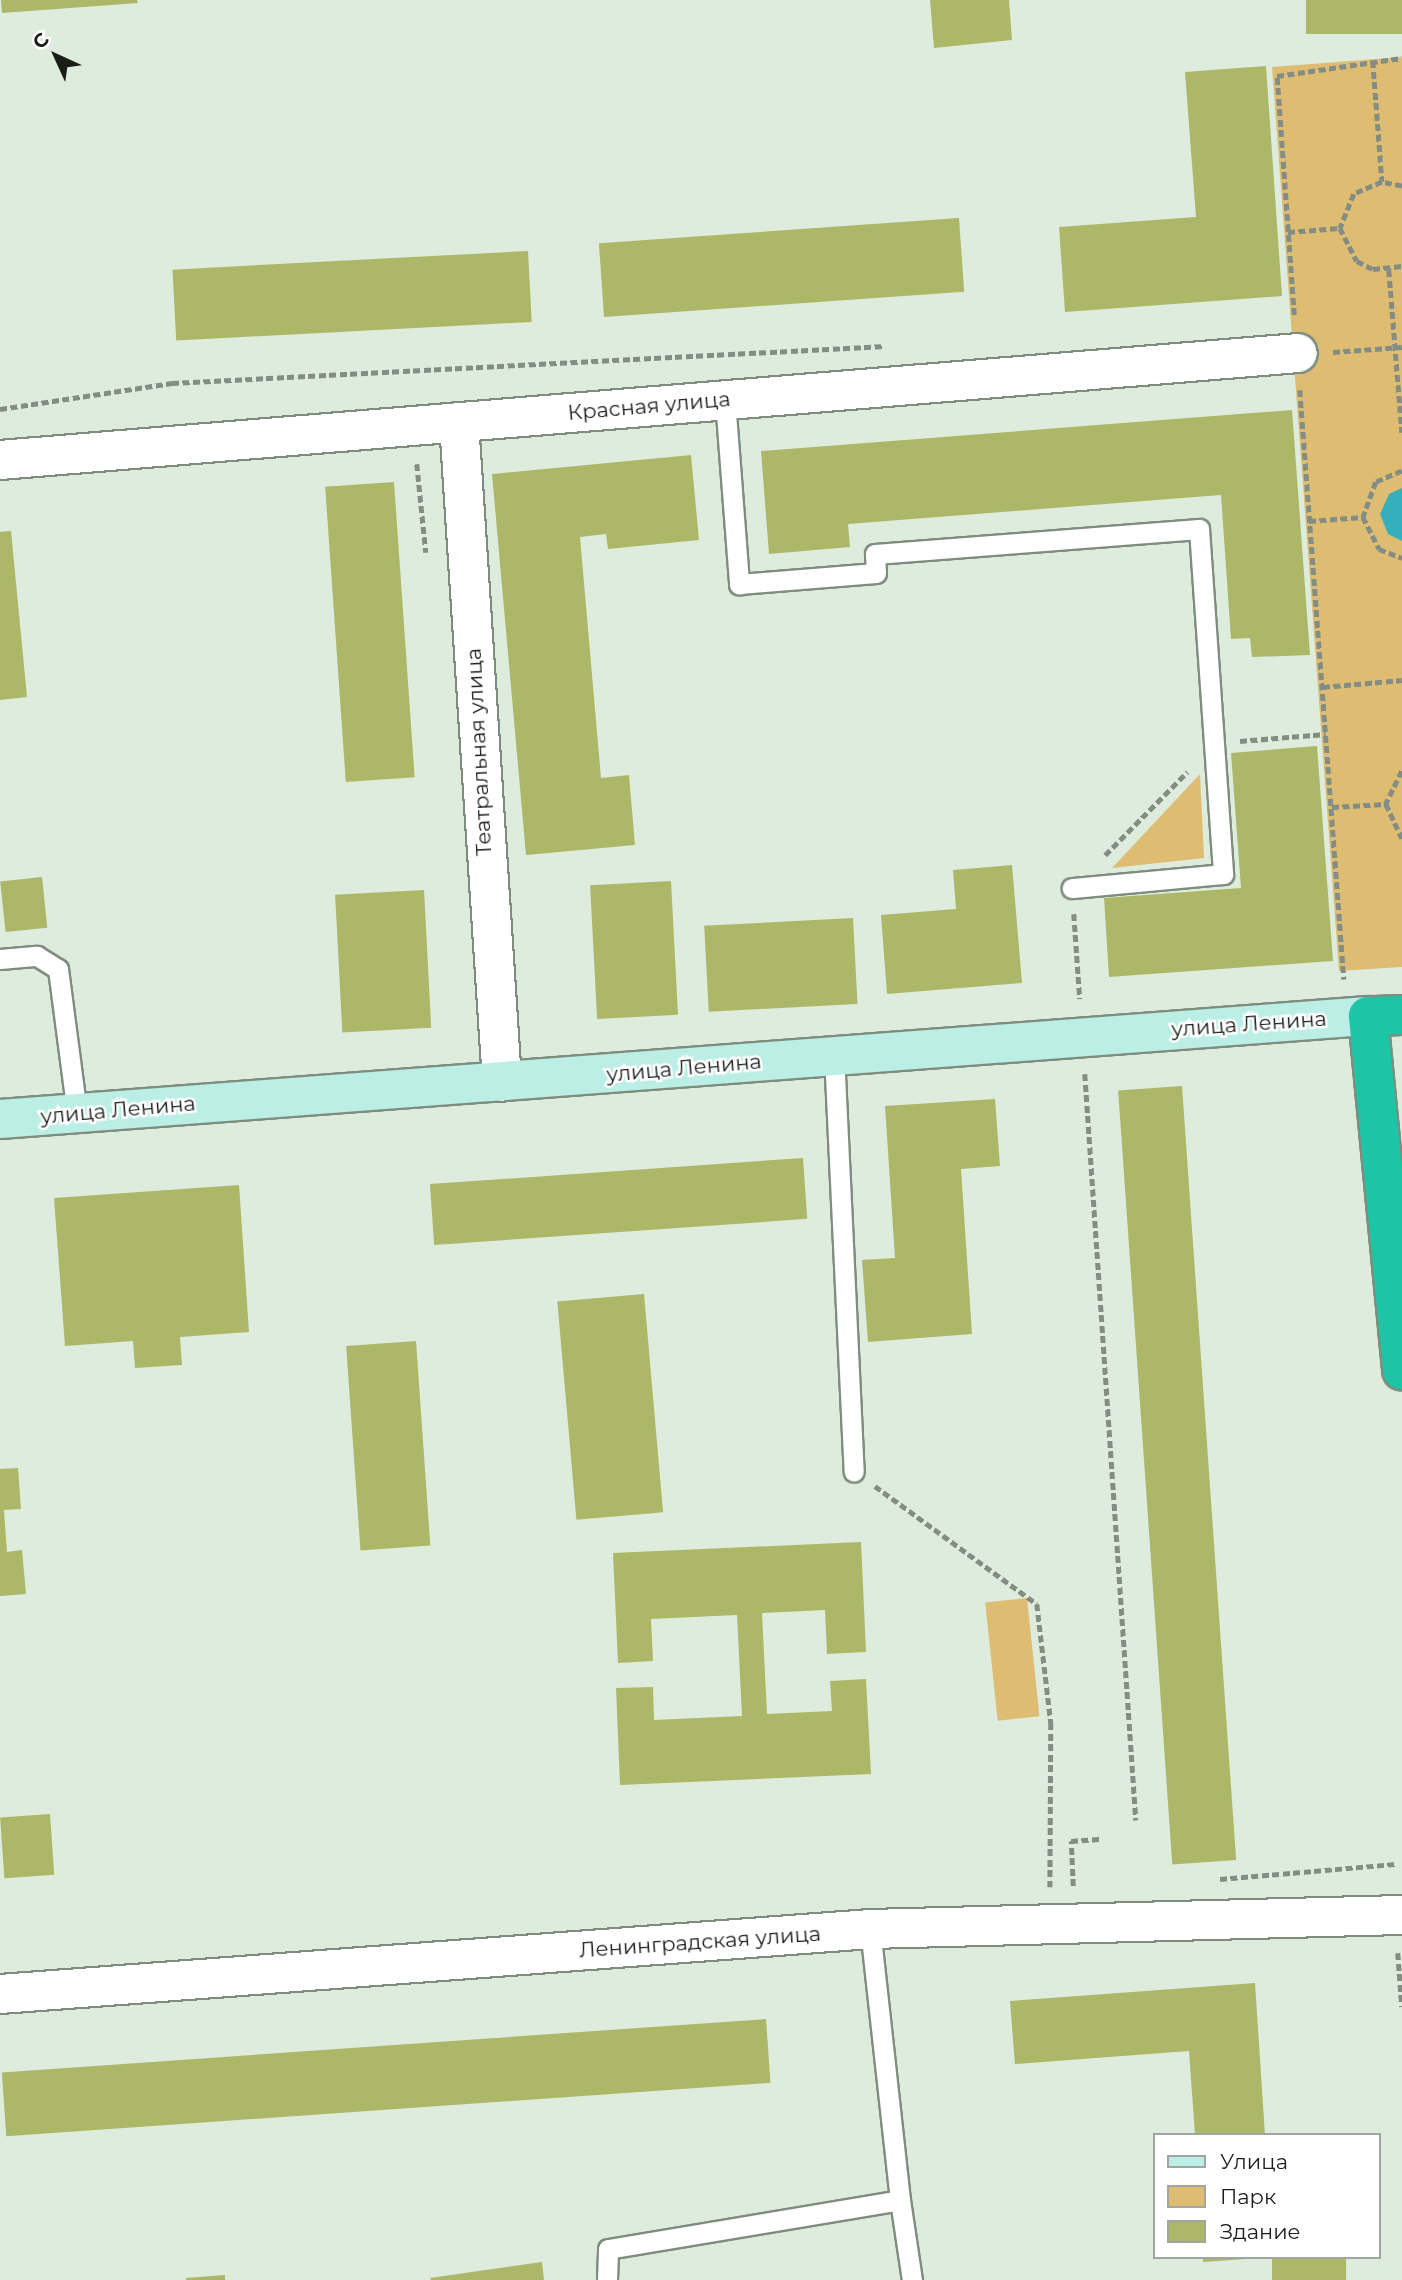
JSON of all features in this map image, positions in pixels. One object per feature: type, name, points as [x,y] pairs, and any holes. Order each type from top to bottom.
[{"type":"highway","points":[[1385,1016],[1401,1359]]},
{"type":"street","name":"Красная улица","points":[[0,460],[725,400],[1296,339]]},
{"type":"street","name":"Театральная улица","points":[[459,422],[502,1082]]},
{"type":"street","name":"улица Ленина","points":[[0,1119],[1082,1035],[1385,1016]]},
{"type":"street","name":"Ленинградская улица","points":[[0,1994],[870,1929],[1400,1931]]},
{"type":"lane","points":[[725,400],[739,584],[876,573],[875,554],[1199,528],[1223,874],[1072,888]]},
{"type":"lane","points":[[0,959],[37,956],[58,969],[77,1113]]},
{"type":"lane","points":[[835,1075],[854,1472]]},
{"type":"lane","points":[[870,1929],[900,2200],[912,2280]]},
{"type":"lane","points":[[607,2280],[608,2249],[900,2200]]},
{"type":"path","points":[[1345,979],[1277,76],[1402,58]]},
{"type":"path","points":[[1373,61],[1382,182]]},
{"type":"path","points":[[1402,186],[1382,182],[1354,194],[1340,228],[1357,261],[1390,270],[1402,266]]},
{"type":"path","points":[[1288,232],[1340,228]]},
{"type":"path","points":[[1390,270],[1399,347],[1402,432]]},
{"type":"path","points":[[1296,339],[1399,347]]},
{"type":"path","points":[[0,409],[172,383],[896,345]]},
{"type":"path","points":[[1402,471],[1376,482],[1363,517],[1379,549],[1402,558]]},
{"type":"path","points":[[1309,521],[1363,517]]},
{"type":"path","points":[[1323,687],[1402,680]]},
{"type":"path","points":[[1136,1820],[1072,888],[1214,744],[1326,734]]},
{"type":"path","points":[[1386,804],[1402,771]]},
{"type":"path","points":[[1332,807],[1386,804]]},
{"type":"path","points":[[1386,804],[1402,839]]},
{"type":"path","points":[[854,1472],[1037,1604],[1051,1723],[1049,1892],[1086,1890]]},
{"type":"path","points":[[1073,1891],[1071,1841],[1101,1839]]},
{"type":"path","points":[[1208,1880],[1396,1864]]},
{"type":"path","points":[[1400,1931],[1402,2007]]},
{"type":"green space","points":[[1402,57],[1402,967],[1339,971],[1272,67]]},
{"type":"green space","points":[[1200,774],[1204,858],[1112,868]]},
{"type":"green space","points":[[1027,1598],[1039,1716],[998,1721],[985,1602]]},
{"type":"water","points":[[1402,488],[1402,541],[1388,534],[1380,514],[1389,494]]},
{"type":"building","points":[[1,0],[137,0],[138,3],[2,13]]},
{"type":"building","points":[[930,0],[1009,0],[1012,40],[934,48]]},
{"type":"building","points":[[1306,0],[1402,0],[1402,34],[1306,34]]},
{"type":"building","points":[[1266,66],[1282,296],[1065,312],[1059,227],[1196,217],[1185,72]]},
{"type":"building","points":[[959,218],[964,292],[604,317],[599,243]]},
{"type":"building","points":[[528,251],[532,322],[176,341],[172,270]]},
{"type":"building","points":[[1292,410],[1310,655],[1252,657],[1250,638],[1231,639],[1221,495],[848,524],[850,547],[769,554],[761,451]]},
{"type":"building","points":[[691,455],[699,540],[608,549],[606,534],[580,537],[601,778],[629,775],[635,845],[526,855],[492,474]]},
{"type":"building","points":[[394,482],[415,777],[346,782],[325,487]]},
{"type":"building","points":[[11,531],[27,697],[0,700],[0,532]]},
{"type":"building","points":[[1317,746],[1333,961],[1109,977],[1104,898],[1241,888],[1231,753]]},
{"type":"building","points":[[1012,865],[1022,983],[887,994],[881,915],[956,909],[953,870]]},
{"type":"building","points":[[42,877],[47,928],[6,932],[0,881]]},
{"type":"building","points":[[671,881],[678,1015],[597,1019],[590,885]]},
{"type":"building","points":[[424,890],[431,1028],[342,1032],[335,895]]},
{"type":"building","points":[[853,918],[858,1004],[709,1012],[704,926]]},
{"type":"building","points":[[1182,1086],[1236,1860],[1172,1865],[1118,1090]]},
{"type":"building","points":[[995,1099],[1000,1166],[961,1169],[972,1334],[868,1342],[862,1260],[895,1258],[885,1106]]},
{"type":"building","points":[[803,1158],[807,1219],[434,1245],[430,1184]]},
{"type":"building","points":[[239,1185],[249,1332],[180,1337],[182,1365],[135,1368],[133,1341],[65,1346],[54,1198]]},
{"type":"building","points":[[644,1294],[663,1512],[576,1520],[557,1302]]},
{"type":"building","points":[[416,1341],[430,1546],[360,1550],[346,1346]]},
{"type":"building","points":[[18,1468],[21,1509],[4,1510],[7,1552],[22,1550],[26,1594],[0,1596],[0,1469]]},
{"type":"building","points":[[861,1542],[866,1652],[827,1654],[825,1610],[762,1613],[767,1714],[832,1711],[830,1681],[866,1679],[871,1774],[620,1785],[616,1688],[653,1687],[654,1720],[742,1716],[737,1615],[651,1619],[653,1661],[618,1663],[613,1553]]},
{"type":"building","points":[[50,1814],[54,1875],[4,1878],[0,1817]]},
{"type":"building","points":[[1255,1983],[1265,2133],[1195,2133],[1189,2051],[1015,2064],[1010,2001]]},
{"type":"building","points":[[766,2019],[770,2083],[6,2136],[2,2072]]},
{"type":"building","points":[[1203,2259],[1246,2259],[1203,2262]]},
{"type":"building","points":[[1272,2259],[1346,2259],[1346,2280],[1272,2280]]},
{"type":"building","points":[[542,2262],[544,2280],[430,2278]]},
{"type":"building","points":[[225,2275],[225,2280],[186,2280],[186,2278]]}]
